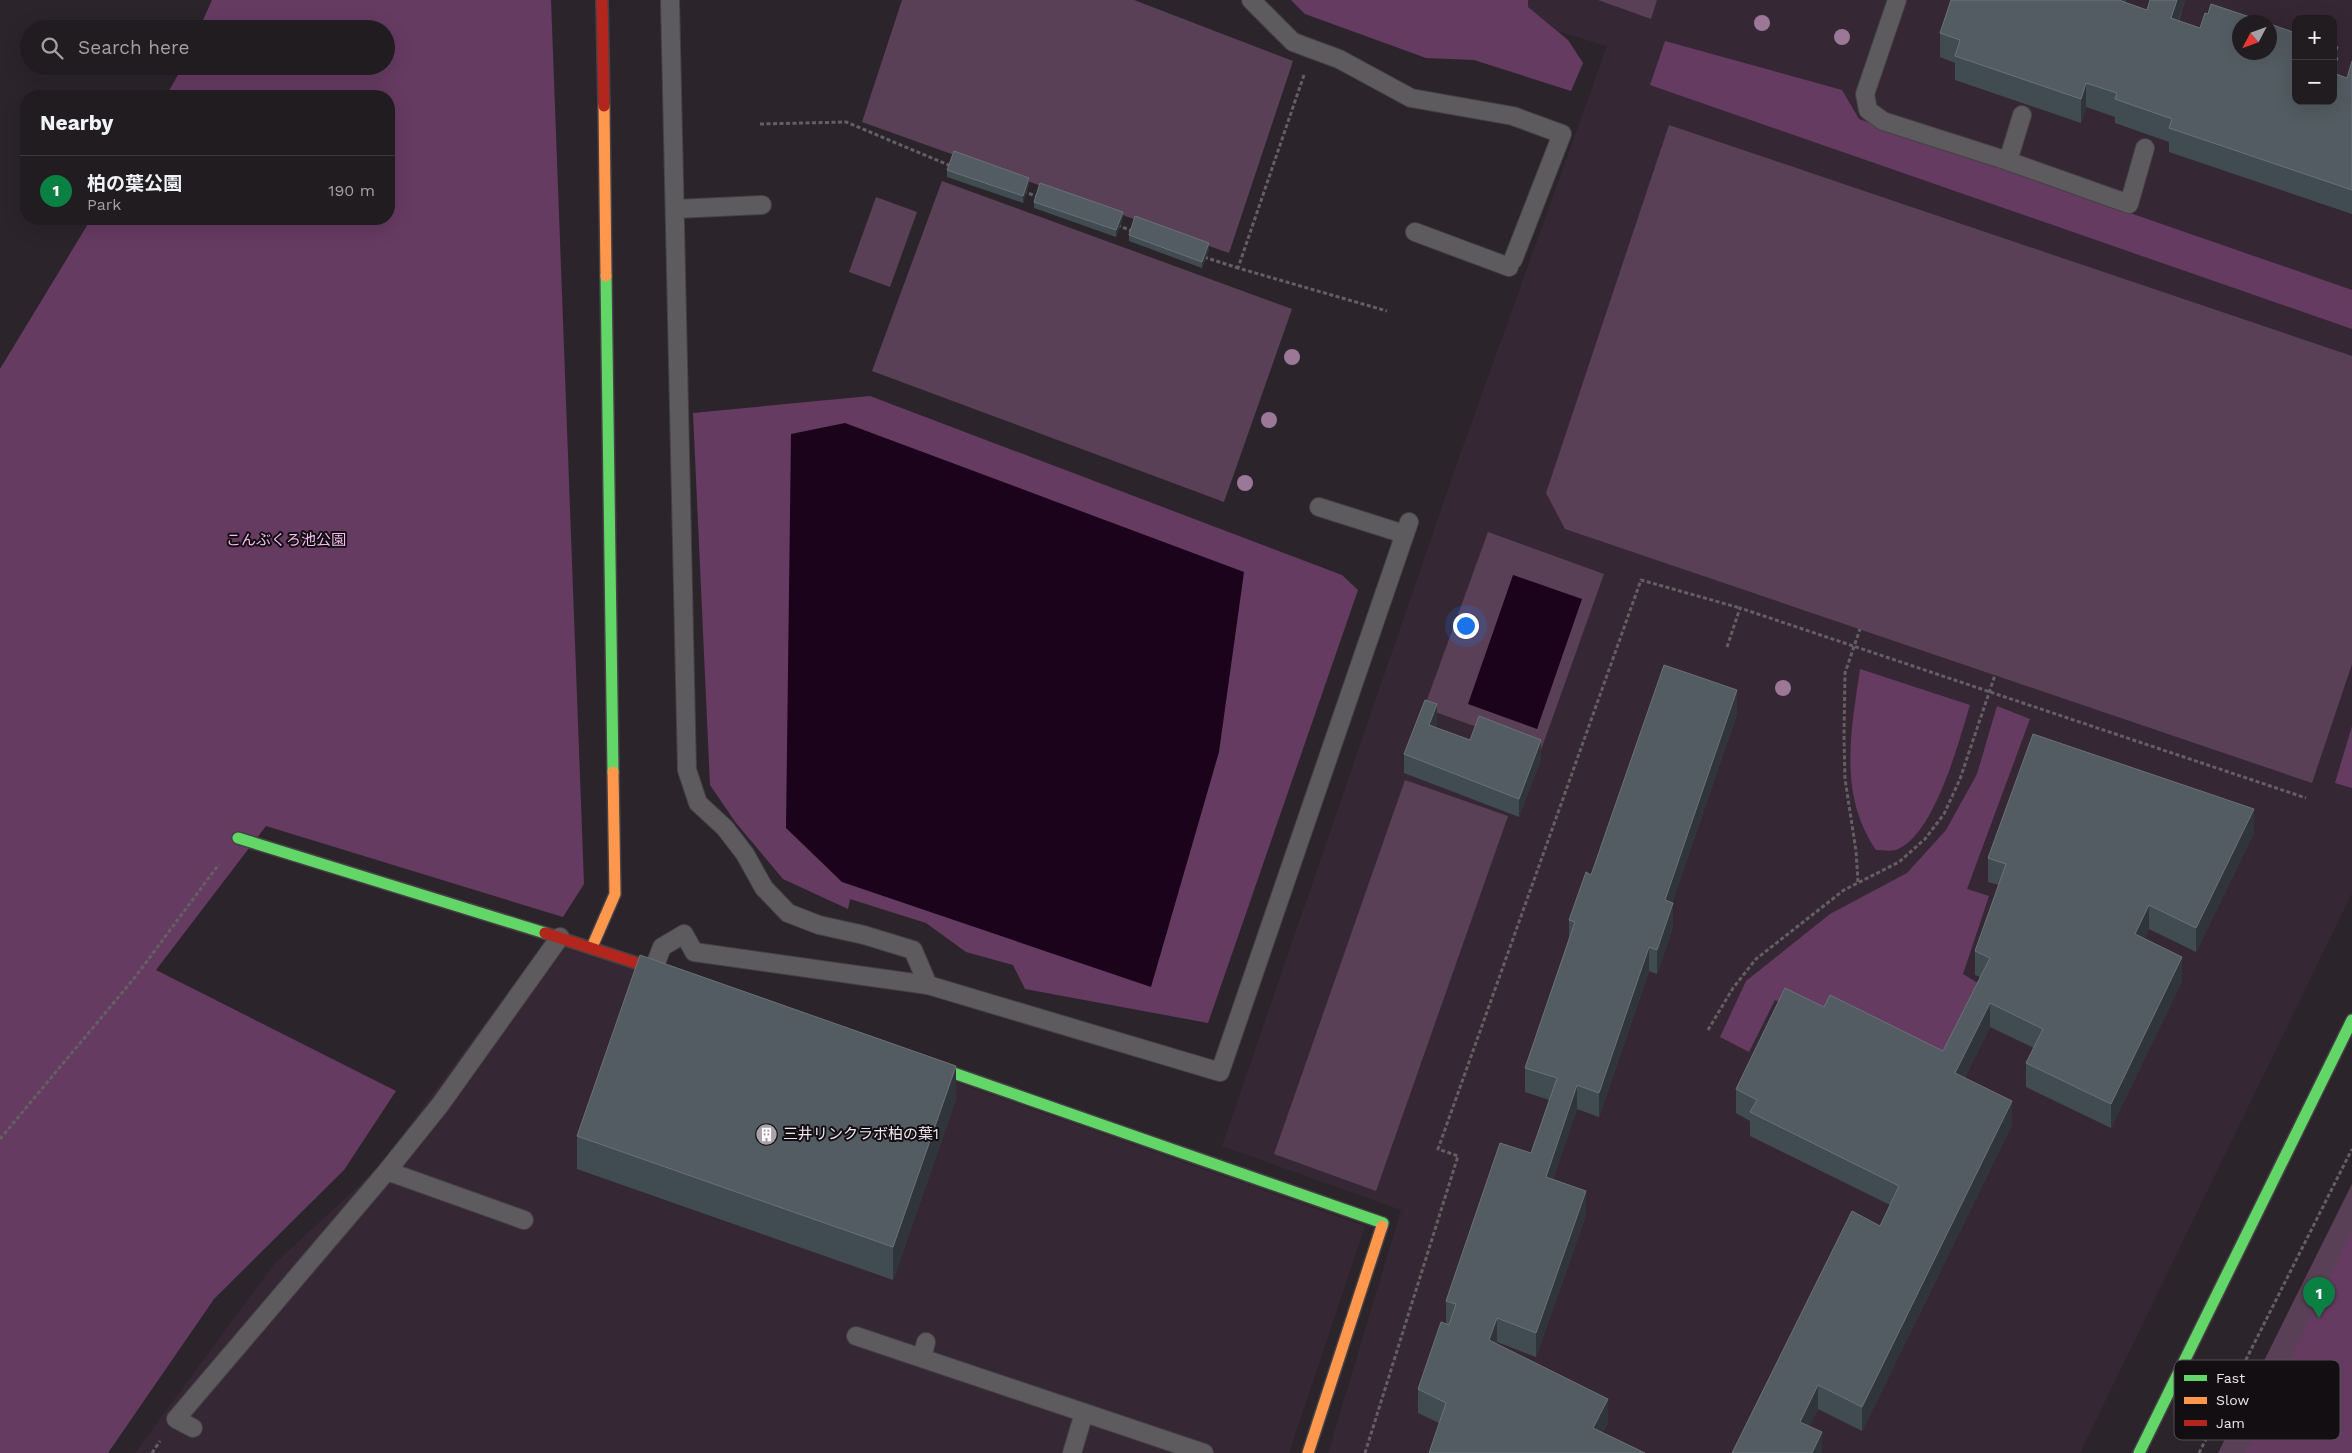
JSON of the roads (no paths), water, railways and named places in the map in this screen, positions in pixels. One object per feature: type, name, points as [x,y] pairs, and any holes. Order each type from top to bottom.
[{"type":"street","points":[[592,947],[615,894],[602,0]]},
{"type":"street","points":[[238,838],[592,947],[682,978]]},
{"type":"street","points":[[2185,1360],[2352,1020]]},
{"type":"street","points":[[906,1056],[1383,1223],[1308,1453]]},
{"type":"street","points":[[2139,1453],[2174,1382]]},
{"type":"lane","points":[[670,0],[687,770],[698,803],[725,828],[745,854],[764,888],[788,913],[819,925],[864,934],[913,950],[928,985]]},
{"type":"lane","points":[[1251,0],[1293,42],[1339,59],[1411,98],[1513,116],[1562,134],[1511,263],[1415,232]]},
{"type":"lane","points":[[1897,0],[1865,94],[1868,110],[1882,121],[2008,161],[2135,206],[2145,148]]},
{"type":"lane","points":[[2008,161],[2022,115]]},
{"type":"lane","points":[[675,209],[762,205]]},
{"type":"lane","points":[[654,968],[662,947],[684,934],[694,952],[928,985],[1220,1072],[1407,528],[1319,507]]},
{"type":"lane","points":[[193,1428],[176,1419],[387,1171],[440,1105],[560,937]]},
{"type":"lane","points":[[387,1171],[524,1220]]},
{"type":"lane","points":[[856,1336],[924,1350],[1006,1379],[1084,1413],[1204,1453]]},
{"type":"lane","points":[[1072,1453],[1084,1413]]},
{"type":"place","name":"三井リンクラボ柏の葉1","points":[[767,1134]]},
{"type":"place","name":"柏の葉公園","points":[[2319,1318]]},
{"type":"park label","name":"こんぶくろ池公園","points":[[286,540]]}]
